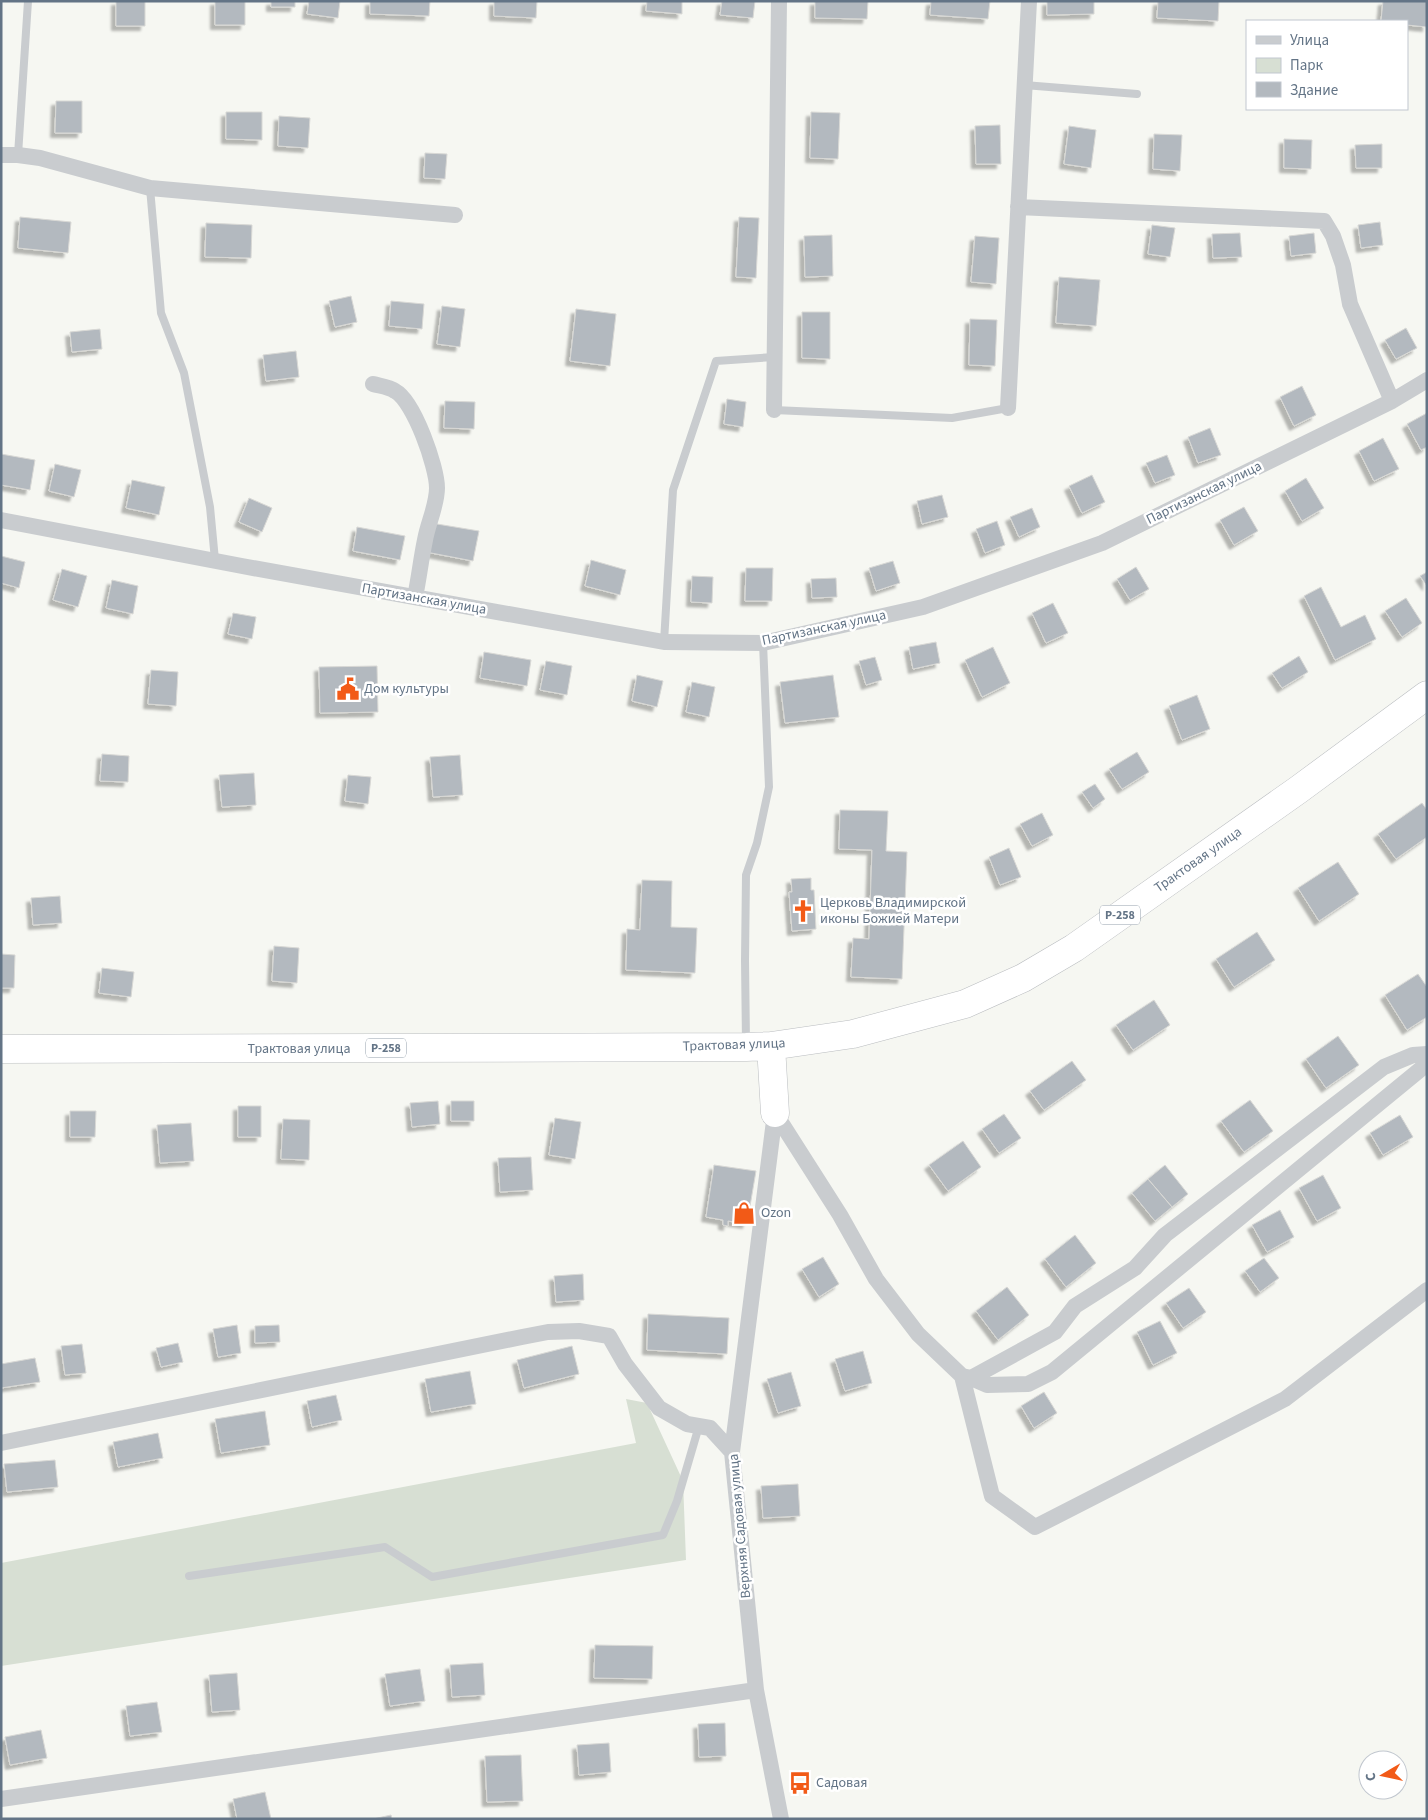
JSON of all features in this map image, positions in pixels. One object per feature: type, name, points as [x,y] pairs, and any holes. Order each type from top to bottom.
[{"type":"highway","name":"Трактовая улица","points":[[1,1049],[758,1047],[854,1034],[965,1004],[1024,978],[1074,948],[1298,790],[1427,695]]},
{"type":"highway","points":[[758,1047],[775,1113]]},
{"type":"street","points":[[774,410],[778,1]]},
{"type":"street","points":[[1008,408],[1029,1]]},
{"type":"street","points":[[1,155],[40,158],[150,188],[455,215]]},
{"type":"street","points":[[1018,207],[1324,221],[1333,236],[1343,265],[1350,304],[1392,401]]},
{"type":"street","name":"Партизанская улица","points":[[1,520],[664,642],[763,643],[923,607],[1102,542],[1392,401],[1427,380]]},
{"type":"street","points":[[373,384],[396,391],[405,399],[418,423],[436,476],[436,498],[425,540],[415,597]]},
{"type":"street","points":[[966,1377],[1055,1332],[1075,1306],[1135,1268],[1165,1235],[1384,1067],[1412,1055],[1427,1054]]},
{"type":"street","points":[[775,1113],[840,1215],[876,1279],[918,1334],[966,1377],[986,1385],[1028,1384],[1052,1372],[1427,1064]]},
{"type":"street","name":"Верхняя Садовая улица","points":[[775,1113],[732,1452],[756,1690],[781,1819]]},
{"type":"street","points":[[966,1377],[992,1496],[1035,1527],[1285,1399],[1427,1290]]},
{"type":"street","points":[[1,1443],[522,1337],[548,1332],[579,1330],[609,1336],[625,1364],[659,1408],[687,1424],[710,1428],[732,1452]]},
{"type":"street","points":[[1,1799],[756,1690]]},
{"type":"lane","points":[[18,155],[28,1]]},
{"type":"lane","points":[[1024,85],[1137,94]]},
{"type":"lane","points":[[150,188],[161,313],[184,373],[210,507],[215,560]]},
{"type":"lane","points":[[664,642],[673,490],[716,361],[774,357]]},
{"type":"lane","points":[[774,410],[952,418],[1008,408]]},
{"type":"lane","points":[[758,1047],[745,960],[746,875],[757,843],[769,787],[763,643]]},
{"type":"lane","points":[[189,1576],[385,1547],[432,1577],[663,1535],[677,1501],[700,1426]]},
{"type":"green space","points":[[626,1399],[647,1403],[683,1481],[686,1560],[1,1666],[1,1563],[636,1443]]},
{"type":"building","points":[[116,1],[145,1],[145,26],[116,26]]},
{"type":"building","points":[[215,1],[245,1],[245,25],[215,25]]},
{"type":"building","points":[[271,1],[295,1],[295,7],[271,7]]},
{"type":"building","points":[[309,1],[340,1],[338,18],[307,14]]},
{"type":"building","points":[[370,1],[430,1],[429,16],[370,14]]},
{"type":"building","points":[[494,1],[537,1],[536,18],[494,16]]},
{"type":"building","points":[[647,1],[682,1],[682,14],[646,11]]},
{"type":"building","points":[[722,1],[755,1],[753,18],[720,15]]},
{"type":"building","points":[[815,1],[868,1],[867,19],[815,18]]},
{"type":"building","points":[[931,1],[990,1],[988,19],[930,15]]},
{"type":"building","points":[[1047,1],[1094,1],[1094,14],[1047,15]]},
{"type":"building","points":[[1158,1],[1219,1],[1218,21],[1157,18]]},
{"type":"building","points":[[1383,1],[1427,1],[1427,27],[1408,25],[1408,20],[1381,20]]},
{"type":"building","points":[[56,101],[82,101],[82,133],[55,133]]},
{"type":"building","points":[[226,112],[262,112],[262,140],[226,139]]},
{"type":"building","points":[[811,112],[840,113],[838,159],[810,158]]},
{"type":"building","points":[[279,116],[310,118],[308,148],[278,146]]},
{"type":"building","points":[[1000,125],[1001,164],[976,164],[975,126]]},
{"type":"building","points":[[1069,126],[1096,130],[1091,168],[1064,164]]},
{"type":"building","points":[[1154,134],[1182,135],[1180,171],[1153,169]]},
{"type":"building","points":[[1284,139],[1312,140],[1311,169],[1284,168]]},
{"type":"building","points":[[1382,144],[1382,168],[1356,168],[1355,145]]},
{"type":"building","points":[[425,153],[447,154],[445,179],[424,178]]},
{"type":"building","points":[[20,217],[71,222],[68,253],[18,248]]},
{"type":"building","points":[[739,217],[759,218],[756,278],[736,277]]},
{"type":"building","points":[[1380,222],[1383,245],[1361,248],[1358,225]]},
{"type":"building","points":[[206,223],[252,225],[251,258],[205,257]]},
{"type":"building","points":[[1152,225],[1175,228],[1170,257],[1148,254]]},
{"type":"building","points":[[1240,233],[1242,257],[1213,258],[1212,234]]},
{"type":"building","points":[[1314,233],[1316,253],[1291,256],[1289,236]]},
{"type":"building","points":[[832,235],[833,276],[805,277],[804,236]]},
{"type":"building","points":[[975,236],[999,238],[996,284],[971,282]]},
{"type":"building","points":[[1059,277],[1100,280],[1096,326],[1056,323]]},
{"type":"building","points":[[351,296],[357,322],[335,327],[329,301]]},
{"type":"building","points":[[391,301],[424,304],[422,329],[389,326]]},
{"type":"building","points":[[442,306],[465,309],[460,347],[437,344]]},
{"type":"building","points":[[576,309],[616,314],[610,366],[570,361]]},
{"type":"building","points":[[802,312],[830,312],[830,359],[802,358]]},
{"type":"building","points":[[970,319],[997,320],[995,366],[969,365]]},
{"type":"building","points":[[1406,328],[1417,348],[1396,359],[1385,340]]},
{"type":"building","points":[[100,329],[102,349],[72,352],[70,332]]},
{"type":"building","points":[[296,351],[299,377],[266,381],[263,355]]},
{"type":"building","points":[[1302,386],[1316,415],[1294,426],[1280,397]]},
{"type":"building","points":[[727,399],[746,402],[743,427],[724,424]]},
{"type":"building","points":[[445,401],[475,402],[474,429],[444,428]]},
{"type":"building","points":[[1427,413],[1427,447],[1421,450],[1407,424]]},
{"type":"building","points":[[1210,428],[1221,455],[1198,463],[1188,437]]},
{"type":"building","points":[[1383,438],[1399,469],[1374,481],[1359,451]]},
{"type":"building","points":[[1,454],[35,460],[30,490],[1,485]]},
{"type":"building","points":[[1167,455],[1175,475],[1155,483],[1146,463]]},
{"type":"building","points":[[55,464],[81,470],[74,497],[49,491]]},
{"type":"building","points":[[1092,475],[1105,502],[1082,513],[1069,486]]},
{"type":"building","points":[[1306,478],[1324,508],[1302,521],[1285,491]]},
{"type":"building","points":[[132,480],[165,487],[159,515],[126,508]]},
{"type":"building","points":[[942,495],[948,517],[922,524],[917,501]]},
{"type":"building","points":[[249,498],[272,508],[262,532],[239,522]]},
{"type":"building","points":[[1244,507],[1258,531],[1234,545],[1220,520]]},
{"type":"building","points":[[1032,508],[1040,527],[1019,537],[1010,517]]},
{"type":"building","points":[[997,521],[1005,545],[985,553],[976,529]]},
{"type":"building","points":[[431,523],[479,531],[473,561],[426,552]]},
{"type":"building","points":[[357,527],[405,536],[400,560],[353,551]]},
{"type":"building","points":[[1,556],[25,562],[19,588],[1,583]]},
{"type":"building","points":[[591,560],[626,570],[620,595],[585,586]]},
{"type":"building","points":[[893,561],[900,583],[876,591],[869,568]]},
{"type":"building","points":[[1136,567],[1149,589],[1130,600],[1117,579]]},
{"type":"building","points":[[746,568],[773,568],[772,601],[745,601]]},
{"type":"building","points":[[62,569],[87,576],[78,607],[53,600]]},
{"type":"building","points":[[1427,572],[1427,586],[1420,576]]},
{"type":"building","points":[[692,576],[713,577],[712,603],[691,602]]},
{"type":"building","points":[[836,578],[837,597],[812,598],[811,579]]},
{"type":"building","points":[[112,580],[138,586],[133,614],[106,608]]},
{"type":"building","points":[[1321,587],[1341,627],[1365,615],[1376,639],[1335,660],[1304,596]]},
{"type":"building","points":[[1406,598],[1422,623],[1402,637],[1385,611]]},
{"type":"building","points":[[1053,603],[1068,633],[1046,643],[1032,613]]},
{"type":"building","points":[[233,613],[256,617],[252,639],[228,634]]},
{"type":"building","points":[[936,642],[940,663],[913,669],[909,647]]},
{"type":"building","points":[[993,647],[1010,683],[982,697],[965,660]]},
{"type":"building","points":[[484,652],[531,660],[527,686],[480,678]]},
{"type":"building","points":[[1299,656],[1308,672],[1282,688],[1272,673]]},
{"type":"building","points":[[875,657],[882,680],[866,685],[859,661]]},
{"type":"building","points":[[546,661],[572,666],[567,695],[540,690]]},
{"type":"building","name":"Дом культуры","points":[[377,666],[378,712],[320,713],[319,667]]},
{"type":"building","points":[[151,670],[178,672],[176,706],[148,704]]},
{"type":"building","points":[[637,675],[663,681],[657,707],[632,701]]},
{"type":"building","points":[[833,675],[839,717],[785,723],[780,682]]},
{"type":"building","points":[[692,682],[715,687],[709,717],[686,712]]},
{"type":"building","points":[[1197,695],[1210,729],[1182,740],[1169,706]]},
{"type":"building","points":[[1137,752],[1149,772],[1122,789],[1109,769]]},
{"type":"building","points":[[102,754],[129,756],[128,782],[100,781]]},
{"type":"building","points":[[460,755],[463,795],[433,797],[430,757]]},
{"type":"building","points":[[254,773],[256,805],[222,807],[219,775]]},
{"type":"building","points":[[348,775],[371,777],[368,804],[345,801]]},
{"type":"building","points":[[1095,784],[1105,799],[1093,808],[1082,792]]},
{"type":"building","points":[[1422,803],[1427,810],[1427,837],[1396,859],[1378,834]]},
{"type":"building","points":[[840,810],[888,811],[886,851],[907,852],[902,979],[851,977],[853,938],[869,939],[872,850],[839,849]]},
{"type":"building","points":[[1042,813],[1053,835],[1032,846],[1020,824]]},
{"type":"building","points":[[1009,848],[1021,877],[1000,885],[989,857]]},
{"type":"building","points":[[1338,862],[1359,894],[1319,921],[1298,888]]},
{"type":"building","name":"Церковь Владимирской иконы Божией Матери","points":[[811,878],[811,890],[814,890],[816,929],[792,931],[789,892],[792,892],[791,879]]},
{"type":"building","points":[[642,880],[672,881],[671,927],[697,928],[695,973],[626,970],[627,929],[640,930]]},
{"type":"building","points":[[60,896],[62,923],[33,925],[31,898]]},
{"type":"building","points":[[1257,932],[1275,960],[1234,987],[1216,959]]},
{"type":"building","points":[[274,946],[299,948],[297,983],[272,981]]},
{"type":"building","points":[[1,954],[15,955],[14,988],[1,988]]},
{"type":"building","points":[[102,968],[134,972],[131,997],[99,993]]},
{"type":"building","points":[[1418,974],[1427,987],[1427,1017],[1407,1030],[1385,995]]},
{"type":"building","points":[[1154,1000],[1170,1025],[1133,1050],[1116,1025]]},
{"type":"building","points":[[1338,1036],[1359,1065],[1326,1088],[1306,1059]]},
{"type":"building","points":[[1072,1061],[1086,1080],[1044,1110],[1030,1091]]},
{"type":"building","points":[[1250,1100],[1273,1131],[1244,1152],[1221,1121]]},
{"type":"building","points":[[438,1101],[440,1124],[412,1127],[410,1103]]},
{"type":"building","points":[[451,1101],[474,1101],[474,1121],[451,1121]]},
{"type":"building","points":[[238,1106],[261,1106],[261,1137],[238,1137]]},
{"type":"building","points":[[70,1111],[96,1111],[95,1137],[70,1137]]},
{"type":"building","points":[[1004,1114],[1021,1138],[999,1153],[982,1129]]},
{"type":"building","points":[[1400,1115],[1413,1137],[1383,1155],[1370,1133]]},
{"type":"building","points":[[555,1118],[581,1122],[575,1159],[549,1155]]},
{"type":"building","points":[[283,1119],[310,1120],[309,1160],[281,1159]]},
{"type":"building","points":[[191,1123],[194,1161],[160,1163],[157,1125]]},
{"type":"building","points":[[963,1141],[981,1167],[948,1191],[929,1165]]},
{"type":"building","points":[[531,1157],[533,1190],[500,1192],[498,1158]]},
{"type":"building","points":[[714,1165],[756,1171],[747,1224],[728,1221],[728,1226],[723,1225],[723,1220],[706,1217]]},
{"type":"building","points":[[1165,1165],[1188,1194],[1172,1207],[1148,1179]]},
{"type":"building","points":[[1323,1175],[1341,1208],[1317,1221],[1299,1188]]},
{"type":"building","points":[[1148,1179],[1172,1207],[1155,1221],[1132,1193]]},
{"type":"building","points":[[1280,1210],[1294,1237],[1267,1252],[1252,1225]]},
{"type":"building","points":[[1075,1235],[1096,1263],[1066,1287],[1045,1259]]},
{"type":"building","points":[[823,1257],[839,1284],[819,1297],[802,1269]]},
{"type":"building","points":[[1264,1258],[1279,1278],[1260,1292],[1245,1271]]},
{"type":"building","points":[[583,1274],[584,1300],[556,1302],[554,1276]]},
{"type":"building","points":[[1007,1287],[1029,1315],[998,1340],[976,1311]]},
{"type":"building","points":[[1189,1288],[1206,1312],[1183,1328],[1166,1303]]},
{"type":"building","points":[[648,1314],[729,1318],[727,1354],[647,1350]]},
{"type":"building","points":[[1160,1321],[1177,1353],[1153,1365],[1137,1332]]},
{"type":"building","points":[[237,1325],[241,1353],[218,1357],[213,1329]]},
{"type":"building","points":[[279,1325],[280,1342],[255,1343],[255,1326]]},
{"type":"building","points":[[178,1343],[183,1362],[161,1367],[156,1348]]},
{"type":"building","points":[[82,1344],[86,1373],[65,1375],[61,1346]]},
{"type":"building","points":[[572,1346],[579,1374],[524,1388],[517,1360]]},
{"type":"building","points":[[863,1351],[872,1383],[845,1391],[835,1359]]},
{"type":"building","points":[[35,1358],[40,1382],[1,1388],[1,1364]]},
{"type":"building","points":[[470,1371],[476,1404],[431,1412],[425,1379]]},
{"type":"building","points":[[791,1372],[801,1406],[778,1413],[767,1379]]},
{"type":"building","points":[[1044,1392],[1057,1413],[1034,1428],[1021,1406]]},
{"type":"building","points":[[336,1395],[342,1420],[312,1427],[307,1401]]},
{"type":"building","points":[[265,1411],[270,1445],[221,1453],[215,1419]]},
{"type":"building","points":[[158,1433],[163,1458],[118,1467],[113,1442]]},
{"type":"building","points":[[55,1460],[58,1487],[7,1492],[4,1464]]},
{"type":"building","points":[[798,1484],[800,1516],[763,1518],[761,1486]]},
{"type":"building","points":[[595,1645],[653,1646],[652,1679],[594,1678]]},
{"type":"building","points":[[483,1663],[485,1695],[452,1697],[450,1665]]},
{"type":"building","points":[[420,1669],[425,1701],[390,1706],[385,1674]]},
{"type":"building","points":[[237,1673],[240,1710],[212,1712],[209,1675]]},
{"type":"building","points":[[157,1702],[162,1732],[130,1736],[126,1706]]},
{"type":"building","points":[[725,1723],[726,1756],[699,1757],[698,1724]]},
{"type":"building","points":[[41,1730],[47,1758],[10,1765],[5,1737]]},
{"type":"building","points":[[609,1743],[611,1772],[579,1775],[577,1745]]},
{"type":"building","points":[[521,1755],[523,1801],[487,1802],[485,1756]]},
{"type":"building","points":[[265,1792],[271,1819],[237,1819],[233,1799]]},
{"type":"building","points":[[391,1815],[392,1819],[373,1819]]},
{"type":"place","name":"Дом культуры","points":[[348,689]]},
{"type":"place","name":"Церковь Владимирской иконы Божией Матери","points":[[803,911]]},
{"type":"place","name":"Ozon","points":[[744,1213]]},
{"type":"place","name":"Садовая","points":[[800,1783]]}]
